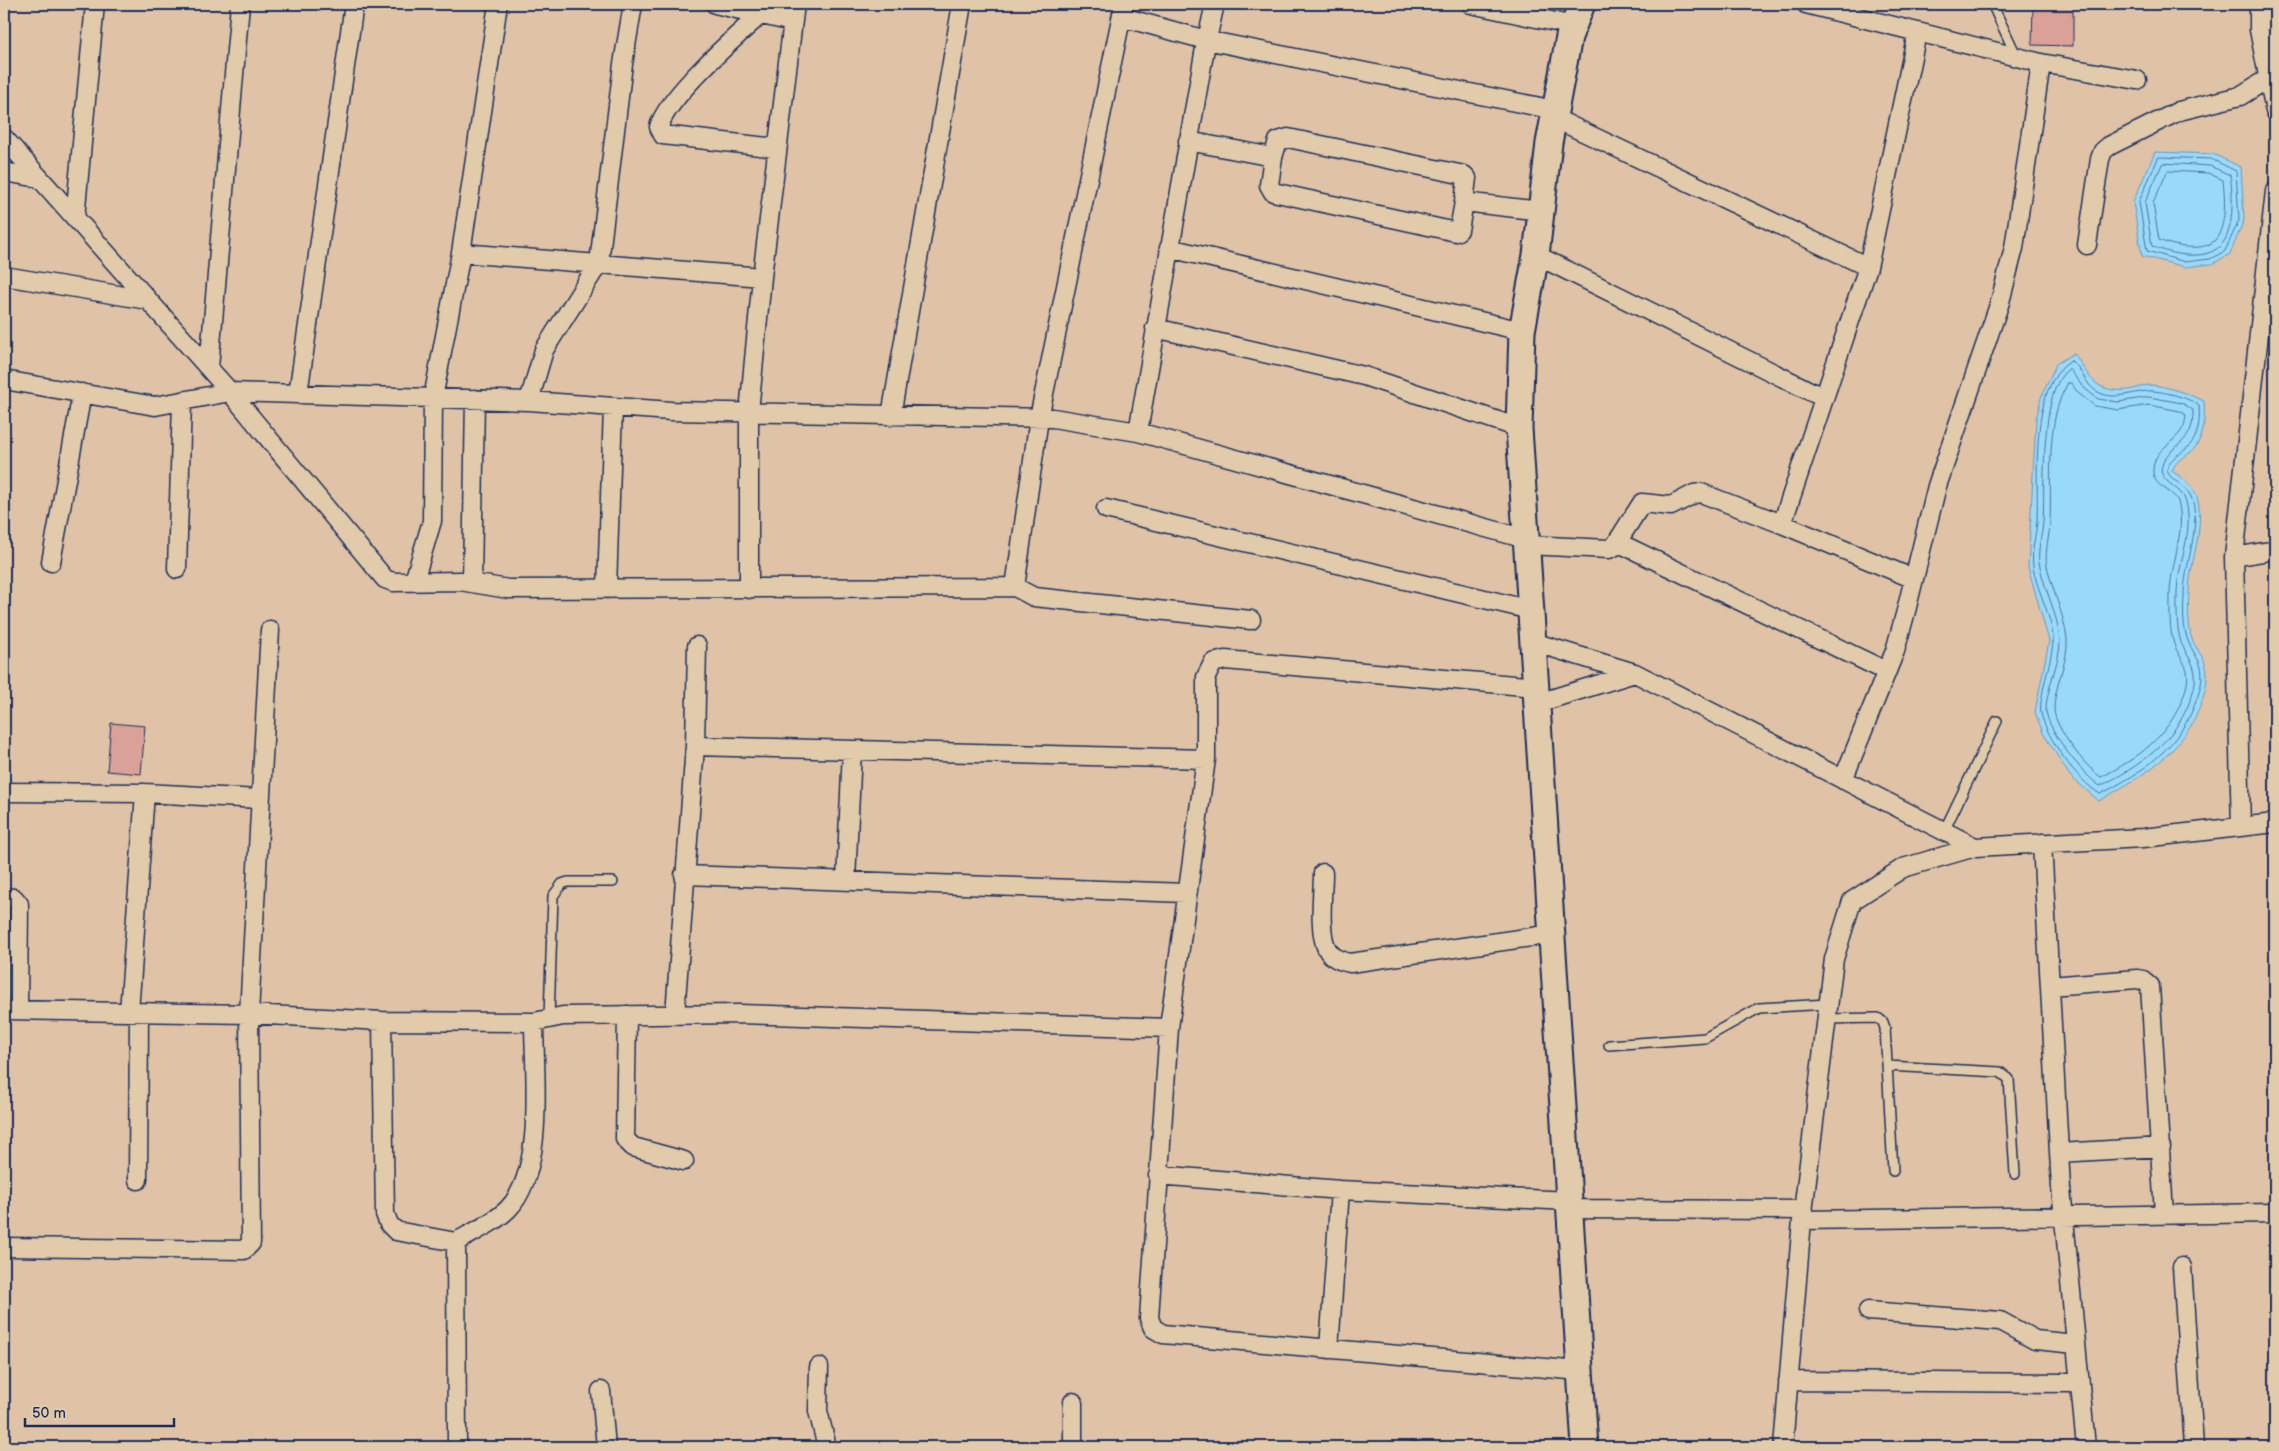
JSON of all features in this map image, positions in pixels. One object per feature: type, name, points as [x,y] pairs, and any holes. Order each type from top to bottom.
[{"type":"street","points":[[75,218],[94,4]]},
{"type":"street","points":[[209,368],[240,4]]},
{"type":"street","points":[[298,394],[354,4]]},
{"type":"street","points":[[414,582],[432,521],[433,398],[461,253],[498,4]]},
{"type":"street","points":[[529,401],[544,350],[599,263],[622,64],[633,4]]},
{"type":"street","points":[[715,4],[792,22]]},
{"type":"street","points":[[749,590],[749,412],[762,277],[794,4]]},
{"type":"street","points":[[891,416],[962,4]]},
{"type":"street","points":[[1138,432],[1188,140],[1206,40],[1215,4]]},
{"type":"street","points":[[1471,4],[1578,15],[1569,36],[1555,114],[1536,255],[1522,331],[1519,428],[1585,1447]]},
{"type":"street","points":[[1806,4],[2041,64],[2137,80]]},
{"type":"street","points":[[2259,4],[2259,30],[2275,111]]},
{"type":"street","points":[[1015,587],[1039,418],[1123,10],[1206,40],[1555,114],[1868,267]]},
{"type":"street","points":[[760,14],[732,40],[670,105],[659,126],[664,135],[777,148]]},
{"type":"street","points":[[1782,524],[1868,267],[1917,33]]},
{"type":"street","points":[[1843,780],[1886,672],[1906,611],[1937,486],[2000,302],[2014,248],[2041,64]]},
{"type":"street","points":[[2087,245],[2100,159],[2103,151],[2109,146],[2179,111],[2240,96],[2268,78]]},
{"type":"street","points":[[4,138],[230,392],[385,579],[393,582],[460,581],[508,589],[749,590],[1015,587],[1034,597],[1251,620]]},
{"type":"street","points":[[1284,138],[1464,175],[1467,178],[1464,202],[1459,230],[1456,232],[1273,192],[1269,185],[1273,157],[1278,141],[1284,138]]},
{"type":"street","points":[[1188,140],[1273,157]]},
{"type":"street","points":[[4,172],[39,178]]},
{"type":"street","points":[[2240,827],[2234,557],[2275,191]]},
{"type":"street","points":[[1464,202],[1541,211]]},
{"type":"street","points":[[1169,248],[1522,331]]},
{"type":"street","points":[[461,253],[762,277]]},
{"type":"street","points":[[1536,255],[1824,398]]},
{"type":"street","points":[[4,276],[148,300]]},
{"type":"street","points":[[1155,328],[1364,376],[1519,428]]},
{"type":"street","points":[[4,380],[155,406],[230,392],[529,401],[671,411],[1053,418],[1138,432],[1527,542],[1609,550],[1614,547],[1642,502],[1670,506],[1698,493],[1782,524],[1914,579]]},
{"type":"street","points":[[51,562],[82,393]]},
{"type":"street","points":[[472,583],[475,399]]},
{"type":"street","points":[[176,569],[182,401]]},
{"type":"street","points":[[608,589],[613,407]]},
{"type":"street","points":[[1106,509],[1531,610]]},
{"type":"street","points":[[1617,542],[1886,672]]},
{"type":"street","points":[[2234,557],[2275,550]]},
{"type":"street","points":[[4,1247],[244,1250],[251,1243],[248,1014],[270,630]]},
{"type":"street","points":[[1533,642],[1635,673],[1975,847]]},
{"type":"street","points":[[675,1014],[695,746],[697,646]]},
{"type":"street","points":[[1580,1371],[1163,1334],[1153,1328],[1149,1318],[1149,1304],[1169,1028],[1186,893],[1206,759],[1206,677],[1213,663],[1220,661],[1537,695],[1635,673]]},
{"type":"street","points":[[695,746],[1206,759]]},
{"type":"street","points":[[846,881],[852,750]]},
{"type":"street","points":[[4,792],[145,793],[260,799]]},
{"type":"street","points":[[138,1180],[134,1012],[145,793]]},
{"type":"street","points":[[1783,1447],[1803,1215],[1827,1012],[1834,959],[1852,901],[1903,868],[1975,847],[2142,838],[2275,823]]},
{"type":"street","points":[[2042,843],[2059,1153],[2086,1447]]},
{"type":"street","points":[[1323,873],[1323,928],[1326,948],[1340,961],[1350,963],[1553,934]]},
{"type":"street","points":[[684,875],[1186,893]]},
{"type":"street","points":[[4,898],[14,898],[19,904],[11,1010],[248,1014],[382,1021],[541,1020],[563,1016],[750,1014],[1169,1028]]},
{"type":"street","points":[[2050,986],[2137,979],[2143,980],[2150,986],[2164,1214]]},
{"type":"street","points":[[627,1015],[625,1139],[633,1147],[684,1161]]},
{"type":"street","points":[[382,1021],[385,1214],[389,1224],[396,1231],[456,1242],[490,1223],[508,1209],[519,1194],[526,1178],[534,1134],[541,1020]]},
{"type":"street","points":[[2059,1153],[2161,1147]]},
{"type":"street","points":[[1158,1175],[1340,1190],[1570,1205],[1803,1215],[2064,1216],[2275,1213]]},
{"type":"street","points":[[1329,1349],[1340,1190]]},
{"type":"street","points":[[456,1242],[457,1447]]},
{"type":"street","points":[[2182,1267],[2194,1447]]},
{"type":"street","points":[[1868,1311],[2000,1321],[2036,1340],[2076,1344]]},
{"type":"street","points":[[820,1366],[818,1411],[827,1447]]},
{"type":"street","points":[[1788,1381],[2080,1383]]},
{"type":"street","points":[[600,1391],[606,1447]]},
{"type":"street","points":[[1073,1402],[1073,1447]]},
{"type":"lane","points":[[1992,4],[2017,58]]},
{"type":"lane","points":[[1944,831],[1997,721]]},
{"type":"lane","points":[[541,1020],[554,896],[562,884],[568,882],[613,882]]},
{"type":"lane","points":[[1609,1045],[1706,1038],[1759,1008],[1827,1012],[1878,1018],[1883,1022],[1885,1028],[1893,1170]]},
{"type":"lane","points":[[1887,1066],[2000,1072],[2005,1075],[2009,1079],[2015,1174]]},
{"type":"water","points":[[2155,152],[2213,154],[2241,167],[2244,220],[2230,254],[2212,264],[2185,267],[2142,256],[2133,202]]},
{"type":"water","points":[[2074,353],[2090,377],[2108,389],[2129,390],[2155,385],[2177,390],[2204,401],[2202,435],[2196,447],[2178,461],[2172,471],[2191,487],[2198,501],[2199,524],[2190,580],[2188,614],[2191,636],[2204,660],[2207,670],[2205,692],[2195,718],[2177,745],[2153,767],[2099,801],[2070,776],[2043,733],[2035,712],[2049,641],[2028,567],[2036,420],[2041,398],[2056,364]]},
{"type":"building","points":[[2033,4],[2073,4],[2073,46],[2032,45]]},
{"type":"building","points":[[111,723],[145,726],[141,774],[107,771]]}]
